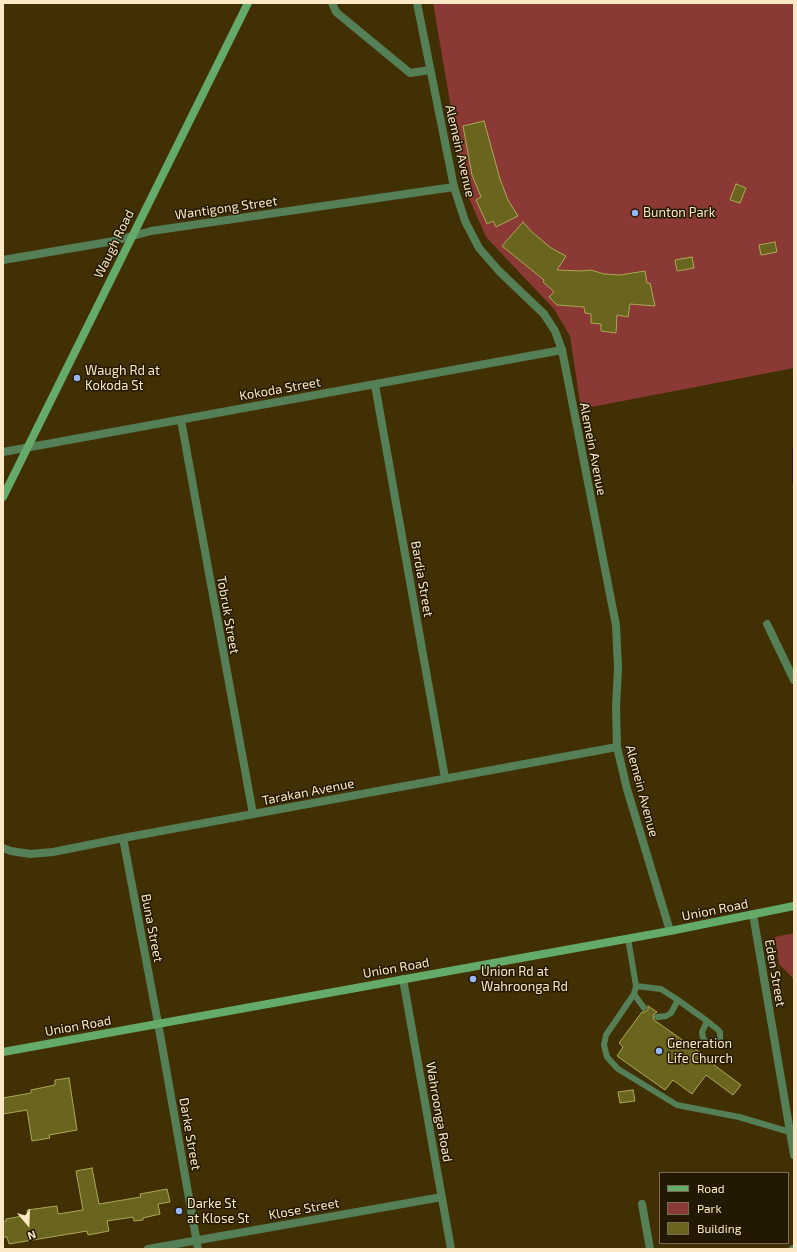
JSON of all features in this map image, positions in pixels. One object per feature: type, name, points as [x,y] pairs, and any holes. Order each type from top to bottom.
[{"type":"main road","name":"Waugh Road","points":[[3,497],[131,236],[248,3]]},
{"type":"main road","name":"Union Road","points":[[3,1052],[403,978],[670,931],[794,906]]},
{"type":"street","points":[[332,3],[336,12],[410,73],[430,70]]},
{"type":"street","name":"Alemein Avenue","points":[[417,3],[454,187],[466,222],[479,248],[499,271],[544,314],[556,331],[562,350],[616,625],[618,668],[616,708],[617,747],[626,789],[670,931]]},
{"type":"street","name":"Wantigong Street","points":[[3,260],[107,242],[151,230],[454,187]]},
{"type":"street","name":"Kokoda Street","points":[[3,452],[562,350]]},
{"type":"street","name":"Bardia Street","points":[[375,385],[445,778]]},
{"type":"street","name":"Tobruk Street","points":[[180,420],[253,814]]},
{"type":"street","points":[[767,624],[794,680]]},
{"type":"street","name":"Tarakan Avenue","points":[[3,848],[30,854],[53,852],[617,747]]},
{"type":"street","name":"Buna Street","points":[[123,838],[158,1023]]},
{"type":"street","name":"Eden Street","points":[[753,914],[794,1155]]},
{"type":"street","name":"Wahroonga Road","points":[[403,978],[451,1249]]},
{"type":"street","name":"Darke Street","points":[[158,1023],[198,1249]]},
{"type":"street","name":"Klose Street","points":[[148,1249],[442,1197]]},
{"type":"street","points":[[642,1204],[650,1249]]},
{"type":"lane","points":[[628,938],[636,986],[634,994],[606,1035],[604,1045],[607,1057],[618,1069],[677,1105],[739,1118],[790,1132]]},
{"type":"lane","points":[[636,986],[661,989],[707,1021]]},
{"type":"lane","points":[[634,994],[644,1008]]},
{"type":"lane","points":[[657,1017],[666,1016],[671,1013],[678,1000]]},
{"type":"green space","name":"Bunton Park","points":[[433,3],[794,3],[794,368],[581,409],[570,336],[554,309],[486,237],[465,189]]},
{"type":"green space","points":[[794,933],[794,979],[779,964],[775,937]]},
{"type":"building","points":[[484,121],[500,179],[508,200],[518,216],[496,227],[493,221],[487,224],[476,200],[481,197],[472,175],[463,126]]},
{"type":"building","points":[[736,184],[746,188],[740,203],[730,200]]},
{"type":"building","points":[[523,222],[532,232],[551,248],[566,256],[557,270],[591,270],[604,274],[620,275],[645,271],[647,283],[650,283],[655,306],[630,304],[628,317],[617,315],[616,333],[601,331],[601,324],[591,323],[591,314],[585,313],[584,307],[557,305],[549,297],[554,292],[543,282],[544,280],[502,246]]},
{"type":"building","points":[[775,242],[777,252],[761,255],[759,245]]},
{"type":"building","points":[[692,257],[694,268],[677,271],[675,260]]},
{"type":"building","name":"Generation Life Church","points":[[648,1006],[657,1012],[653,1015],[654,1020],[715,1063],[714,1065],[741,1085],[733,1095],[706,1075],[692,1094],[673,1080],[665,1090],[617,1056],[623,1047],[619,1043],[642,1012],[648,1010]]},
{"type":"building","points":[[69,1078],[77,1130],[49,1135],[50,1138],[32,1141],[27,1110],[3,1114],[3,1098],[31,1093],[31,1090],[55,1085],[55,1080]]},
{"type":"building","points":[[633,1090],[635,1101],[620,1103],[618,1092]]},
{"type":"building","points":[[92,1168],[99,1204],[141,1197],[140,1194],[167,1189],[170,1202],[158,1204],[160,1214],[143,1218],[143,1220],[134,1221],[133,1217],[107,1221],[109,1231],[88,1235],[87,1231],[9,1244],[7,1237],[3,1237],[3,1222],[6,1221],[6,1219],[28,1215],[27,1210],[57,1206],[58,1214],[83,1210],[76,1171]]},
{"type":"waterway","points":[[794,449],[794,483]]},
{"type":"place","name":"Bunton Park","points":[[635,213]]},
{"type":"place","name":"Waugh Rd at Kokoda St","points":[[77,378]]},
{"type":"place","name":"Union Rd at Wahroonga Rd","points":[[473,979]]},
{"type":"place","name":"Generation Life Church","points":[[659,1051]]},
{"type":"place","name":"Darke St at Klose St","points":[[179,1211]]}]
